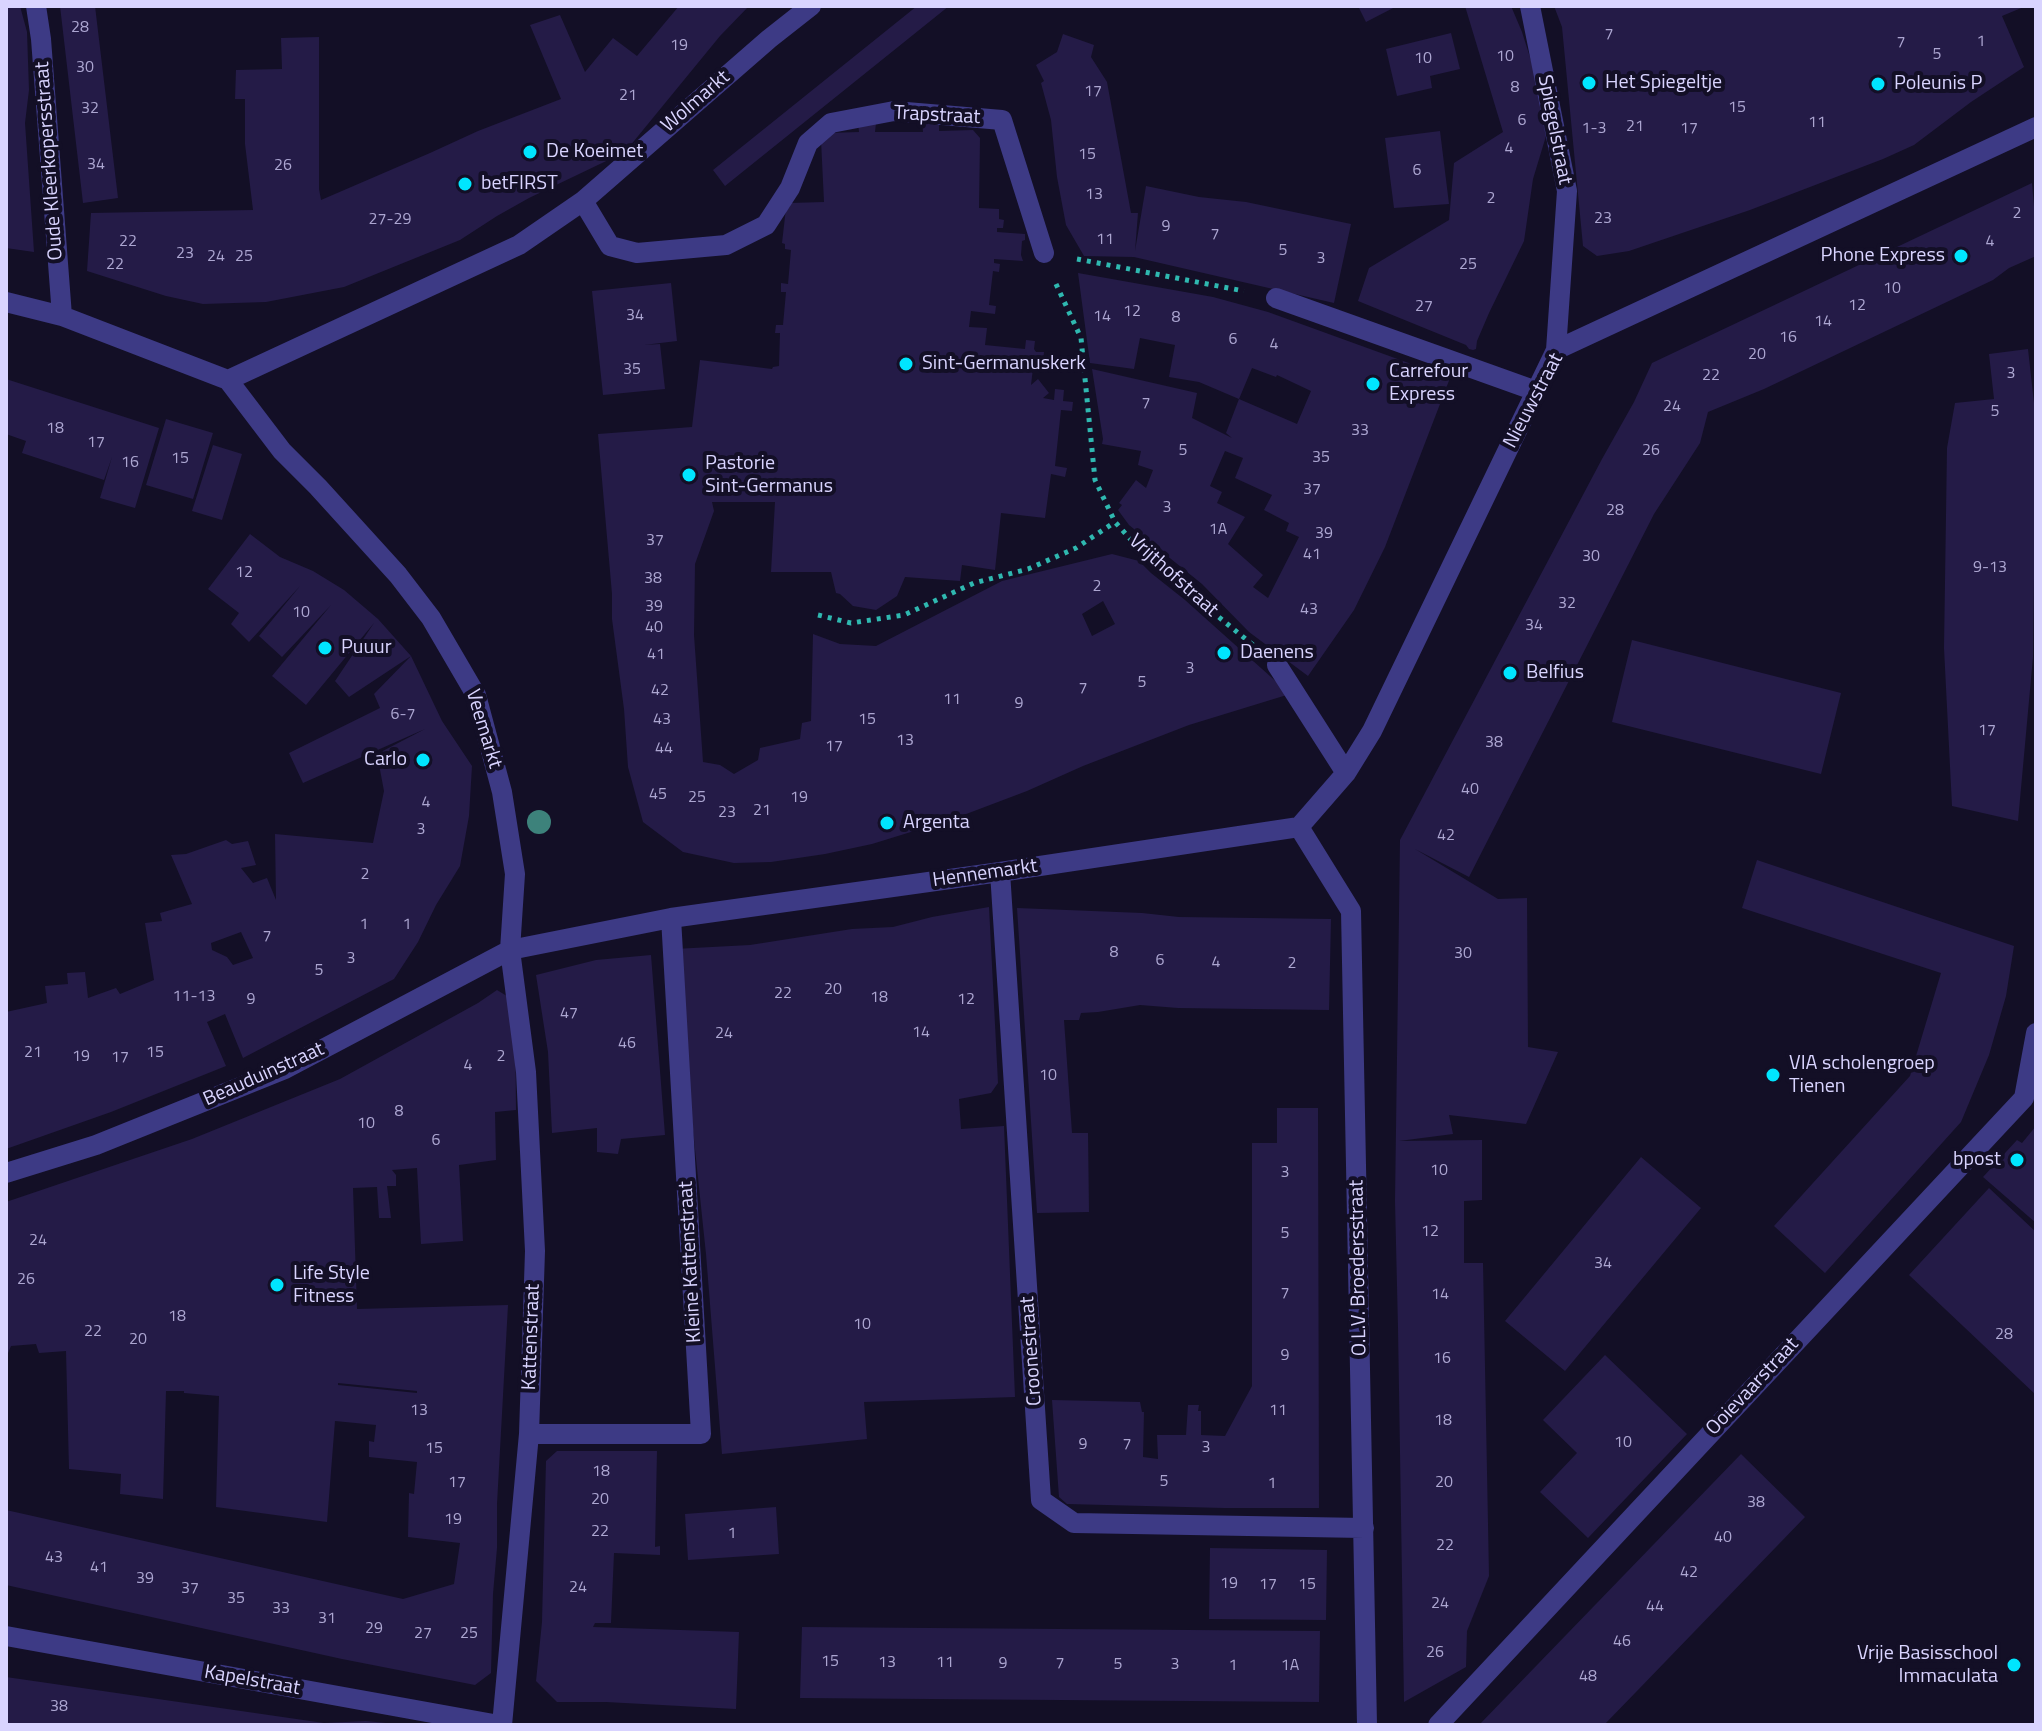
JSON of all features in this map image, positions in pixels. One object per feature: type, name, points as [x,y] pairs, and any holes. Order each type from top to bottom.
[{"type":"street","name":"Oude Kleerkopersstraat","points":[[36,6],[62,316]]},
{"type":"street","name":"Wolmarkt","points":[[583,201],[811,6]]},
{"type":"street","name":"Spiegelstraat","points":[[1530,6],[1567,191],[1556,350]]},
{"type":"street","name":"Trapstraat","points":[[583,201],[610,246],[637,253],[726,245],[766,225],[790,188],[808,143],[831,123],[894,111],[1002,120],[1054,255]]},
{"type":"street","name":"Nieuwstraat","points":[[1299,827],[1346,773],[1372,731],[1556,350],[2036,127]]},
{"type":"street","points":[[6,302],[62,316],[228,380],[519,245],[583,201]]},
{"type":"street","points":[[1276,298],[1536,391]]},
{"type":"street","name":"Veemarkt","points":[[228,380],[282,451],[398,575],[431,618],[476,695],[502,792],[515,874],[510,950]]},
{"type":"street","points":[[1277,665],[1346,773]]},
{"type":"street","name":"Hennemarkt","points":[[671,918],[1299,827]]},
{"type":"street","name":"O.L.V. Broedersstraat","points":[[1299,827],[1351,911],[1367,1725]]},
{"type":"street","name":"Croonestraat","points":[[1000,872],[1041,1500],[1074,1523],[1364,1528]]},
{"type":"street","points":[[510,950],[671,918]]},
{"type":"street","name":"Kleine Kattenstraat","points":[[529,1434],[701,1434],[671,918]]},
{"type":"street","name":"Beauduinstraat","points":[[6,1173],[96,1145],[285,1069],[510,950]]},
{"type":"street","name":"Kattenstraat","points":[[500,1725],[529,1434],[535,1251],[526,1072],[510,950]]},
{"type":"street","name":"Ooievaarstraat","points":[[1438,1725],[2024,1098],[2036,1033]]},
{"type":"street","name":"Kapelstraat","points":[[6,1636],[500,1725]]},
{"type":"path","points":[[1054,255],[1276,298]]},
{"type":"path","name":"Vrijthofstraat","points":[[1054,255],[1050,272],[1081,338],[1095,480],[1115,522],[1150,561],[1277,665]]},
{"type":"path","points":[[818,615],[851,623],[904,615],[974,583],[1028,569],[1076,548],[1115,522]]},
{"type":"building","points":[[6,6],[20,6],[27,32],[29,90],[25,123],[34,252],[6,248]]},
{"type":"building","points":[[60,6],[95,6],[118,198],[83,203]]},
{"type":"building","points":[[679,6],[749,6],[720,36],[625,152],[529,198],[460,240],[344,287],[266,302],[203,304],[166,296],[87,271],[91,213],[253,210],[245,144],[245,99],[235,99],[236,70],[282,69],[281,38],[319,37],[321,200],[478,131],[561,99],[530,25],[560,15],[585,72],[613,38],[637,56]]},
{"type":"building","points":[[917,6],[949,6],[725,186],[713,170]]},
{"type":"building","points":[[1358,6],[1397,6],[1366,22]]},
{"type":"building","points":[[1465,6],[1511,6],[1542,95],[1546,136],[1533,179],[1524,241],[1473,350],[1358,301],[1369,268],[1449,220],[1454,163],[1503,132]]},
{"type":"building","points":[[1554,6],[2026,6],[2002,16],[2024,67],[1914,145],[1883,159],[1750,210],[1629,251],[1597,256],[1583,246],[1562,27]]},
{"type":"building","points":[[1451,33],[1460,69],[1430,76],[1432,88],[1397,96],[1386,49]]},
{"type":"building","points":[[1063,34],[1094,45],[1091,57],[1107,82],[1131,213],[1138,213],[1135,251],[1146,186],[1199,197],[1246,202],[1351,224],[1334,303],[1134,257],[1084,256],[1066,225],[1051,120],[1041,83],[1044,81],[1036,65],[1057,52]]},
{"type":"building","points":[[922,121],[939,122],[939,131],[973,130],[980,138],[979,208],[999,209],[999,219],[1004,220],[1003,228],[997,228],[997,232],[1025,234],[1022,241],[1023,261],[994,259],[994,263],[1000,264],[999,272],[993,271],[989,305],[996,306],[995,314],[971,311],[969,327],[987,328],[985,345],[1025,349],[1026,340],[1035,341],[1036,352],[1044,352],[1043,361],[1034,360],[1031,385],[1038,379],[1049,393],[1043,398],[1054,400],[1055,389],[1064,390],[1063,401],[1073,402],[1072,411],[1061,410],[1055,466],[1067,468],[1065,477],[1051,474],[1045,518],[1001,513],[995,570],[962,565],[960,581],[905,577],[897,596],[876,610],[853,606],[836,593],[831,572],[771,572],[775,502],[712,502],[714,511],[695,564],[694,635],[703,762],[720,765],[734,774],[758,760],[760,748],[800,739],[802,723],[811,721],[813,634],[840,644],[876,646],[1002,581],[1112,554],[1139,561],[1290,694],[1189,725],[953,819],[872,844],[771,862],[734,863],[683,852],[643,822],[628,767],[612,619],[598,434],[692,427],[700,360],[772,369],[779,366],[780,333],[775,333],[776,325],[783,325],[786,292],[781,292],[781,283],[788,284],[791,250],[785,249],[782,243],[786,208],[790,207],[790,203],[824,202],[821,140],[828,133],[859,132],[858,123],[876,123],[875,132],[923,132]],"holes":[[[1103,601],[1115,624],[1092,636],[1082,614]]]},
{"type":"building","points":[[1440,131],[1449,204],[1394,208],[1385,138]]},
{"type":"building","points":[[2032,183],[2036,256],[2009,268],[1993,280],[1764,389],[1708,412],[1700,443],[1654,514],[1469,877],[1415,849],[1498,899],[1527,898],[1528,1047],[1558,1052],[1526,1124],[1449,1115],[1453,1134],[1399,1141],[1482,1140],[1482,1200],[1464,1201],[1464,1263],[1483,1263],[1489,1576],[1467,1631],[1466,1667],[1404,1702],[1395,1201],[1400,840],[1652,363]]},
{"type":"building","points":[[1078,273],[1213,297],[1268,312],[1450,378],[1385,547],[1354,610],[1308,676],[1249,632],[1202,584],[1129,525],[1118,510],[1122,505],[1119,503],[1136,480],[1146,488],[1153,470],[1138,465],[1141,451],[1102,444],[1092,369],[1197,393],[1192,418],[1232,438],[1226,433],[1239,399],[1199,382],[1169,377],[1175,345],[1140,338],[1134,369],[1090,363]],"holes":[[[1252,368],[1277,375],[1311,391],[1297,424],[1239,399]],[[1225,451],[1243,458],[1235,478],[1272,495],[1264,510],[1289,523],[1286,531],[1299,537],[1268,598],[1253,587],[1263,575],[1228,544],[1245,517],[1217,503],[1222,492],[1210,486]]]},
{"type":"building","points":[[671,283],[677,341],[644,345],[660,344],[665,389],[603,395],[592,291]]},
{"type":"building","points":[[2028,349],[2036,421],[2033,657],[2018,821],[1952,806],[1944,648],[1947,448],[1955,403],[1994,399],[1989,354]]},
{"type":"building","points":[[6,379],[159,428],[135,508],[100,498],[112,457],[104,480],[22,453],[26,441],[6,434]]},
{"type":"building","points":[[166,419],[213,433],[193,499],[146,485]]},
{"type":"building","points":[[213,445],[242,454],[222,520],[192,511]]},
{"type":"building","points":[[250,534],[280,557],[313,571],[344,590],[378,619],[411,656],[349,697],[335,681],[374,623],[306,705],[272,676],[331,605],[282,657],[259,636],[300,586],[249,642],[231,624],[239,613],[208,589]]},
{"type":"building","points":[[1632,640],[1841,693],[1821,774],[1612,722]]},
{"type":"building","points":[[411,656],[442,721],[472,766],[469,816],[460,866],[394,979],[243,1058],[225,1014],[207,1022],[226,1066],[111,1112],[6,1149],[6,1012],[47,1003],[45,986],[68,984],[67,973],[85,972],[88,998],[116,988],[120,994],[154,980],[145,923],[162,921],[160,913],[192,904],[171,855],[186,854],[226,840],[232,844],[248,841],[256,865],[241,868],[253,883],[267,878],[276,900],[275,834],[373,843],[384,791],[377,754],[425,729],[303,783],[289,753],[380,708],[374,694]],"holes":[[[241,932],[253,958],[233,965],[227,957],[212,950],[211,943]]]},
{"type":"building","points":[[1757,860],[2014,946],[2006,996],[1989,1055],[1961,1122],[1825,1273],[1774,1226],[1910,1076],[1941,973],[1742,908]]},
{"type":"building","points":[[989,907],[998,1083],[991,1093],[959,1099],[961,1129],[1004,1126],[1015,1397],[864,1402],[867,1439],[722,1454],[706,1254],[674,949],[750,945],[852,929],[893,927]]},
{"type":"building","points":[[1017,908],[1179,917],[1331,919],[1329,1010],[1140,1005],[1081,1013],[1079,1020],[1064,1020],[1072,1133],[1088,1133],[1089,1212],[1037,1213]]},
{"type":"building","points":[[651,955],[665,1135],[621,1139],[618,1154],[597,1152],[597,1128],[552,1133],[548,1052],[536,975],[596,960]]},
{"type":"building","points":[[497,990],[515,1001],[516,1110],[495,1112],[496,1160],[459,1165],[463,1241],[421,1244],[417,1168],[392,1170],[396,1175],[396,1186],[387,1186],[391,1218],[379,1218],[377,1187],[353,1188],[357,1309],[508,1305],[491,1673],[475,1685],[6,1585],[6,1510],[403,1599],[454,1584],[460,1543],[408,1537],[409,1493],[414,1494],[417,1462],[369,1457],[369,1441],[374,1442],[376,1425],[335,1421],[327,1522],[216,1507],[219,1396],[166,1391],[163,1499],[120,1494],[121,1474],[69,1469],[66,1351],[39,1353],[36,1344],[11,1346],[6,1358],[6,1202],[192,1139],[340,1079]],"holes":[[[338,1383],[417,1391],[417,1393]]]},
{"type":"building","points":[[1277,1108],[1318,1108],[1319,1508],[1067,1504],[1059,1497],[1052,1400],[1140,1402],[1144,1412],[1143,1457],[1158,1459],[1157,1435],[1186,1435],[1188,1405],[1199,1405],[1201,1435],[1225,1436],[1252,1386],[1252,1143],[1277,1143]]},
{"type":"building","name":"bpost","points":[[2036,1126],[2036,1223],[1983,1177],[2017,1140],[2022,1143]]},
{"type":"building","points":[[1641,1157],[1701,1208],[1565,1371],[1505,1321]]},
{"type":"building","points":[[1989,1188],[2036,1232],[2036,1395],[1909,1275]]},
{"type":"building","points":[[1605,1355],[1687,1434],[1588,1538],[1540,1492],[1577,1453],[1543,1420]]},
{"type":"building","points":[[557,1451],[657,1451],[655,1547],[660,1546],[660,1555],[614,1553],[611,1623],[595,1623],[593,1627],[739,1632],[736,1709],[557,1702],[536,1681],[542,1622],[546,1461]]},
{"type":"building","points":[[1741,1454],[1805,1517],[1637,1691],[1604,1725],[1479,1725]]},
{"type":"building","points":[[776,1507],[779,1554],[688,1560],[685,1514]]},
{"type":"building","points":[[1210,1548],[1327,1550],[1326,1620],[1209,1619]]},
{"type":"building","points":[[802,1627],[1320,1631],[1319,1702],[800,1698]]},
{"type":"building","points":[[6,1677],[324,1723],[366,1721],[386,1725],[6,1725]]},
{"type":"place","name":"Het Spiegeltje","points":[[1589,83]]},
{"type":"place","name":"Poleunis P","points":[[1878,84]]},
{"type":"place","name":"De Koeimet","points":[[530,152]]},
{"type":"place","name":"betFIRST","points":[[465,184]]},
{"type":"place","name":"Phone Express","points":[[1961,256]]},
{"type":"place","name":"Sint-Germanuskerk","points":[[906,364]]},
{"type":"place","name":"Carrefour Express","points":[[1373,384]]},
{"type":"place","name":"Pastorie Sint-Germanus","points":[[689,475]]},
{"type":"place","name":"Puuur","points":[[325,648]]},
{"type":"place","name":"Daenens","points":[[1224,653]]},
{"type":"place","name":"Belfius","points":[[1510,673]]},
{"type":"place","name":"Carlo","points":[[423,760]]},
{"type":"place","name":"Argenta","points":[[887,823]]},
{"type":"place","name":"VIA scholengroep Tienen","points":[[1773,1075]]},
{"type":"place","name":"bpost","points":[[2017,1160]]},
{"type":"place","name":"Life Style Fitness","points":[[277,1285]]},
{"type":"place","name":"Vrije Basisschool Immaculata","points":[[2014,1665]]}]
